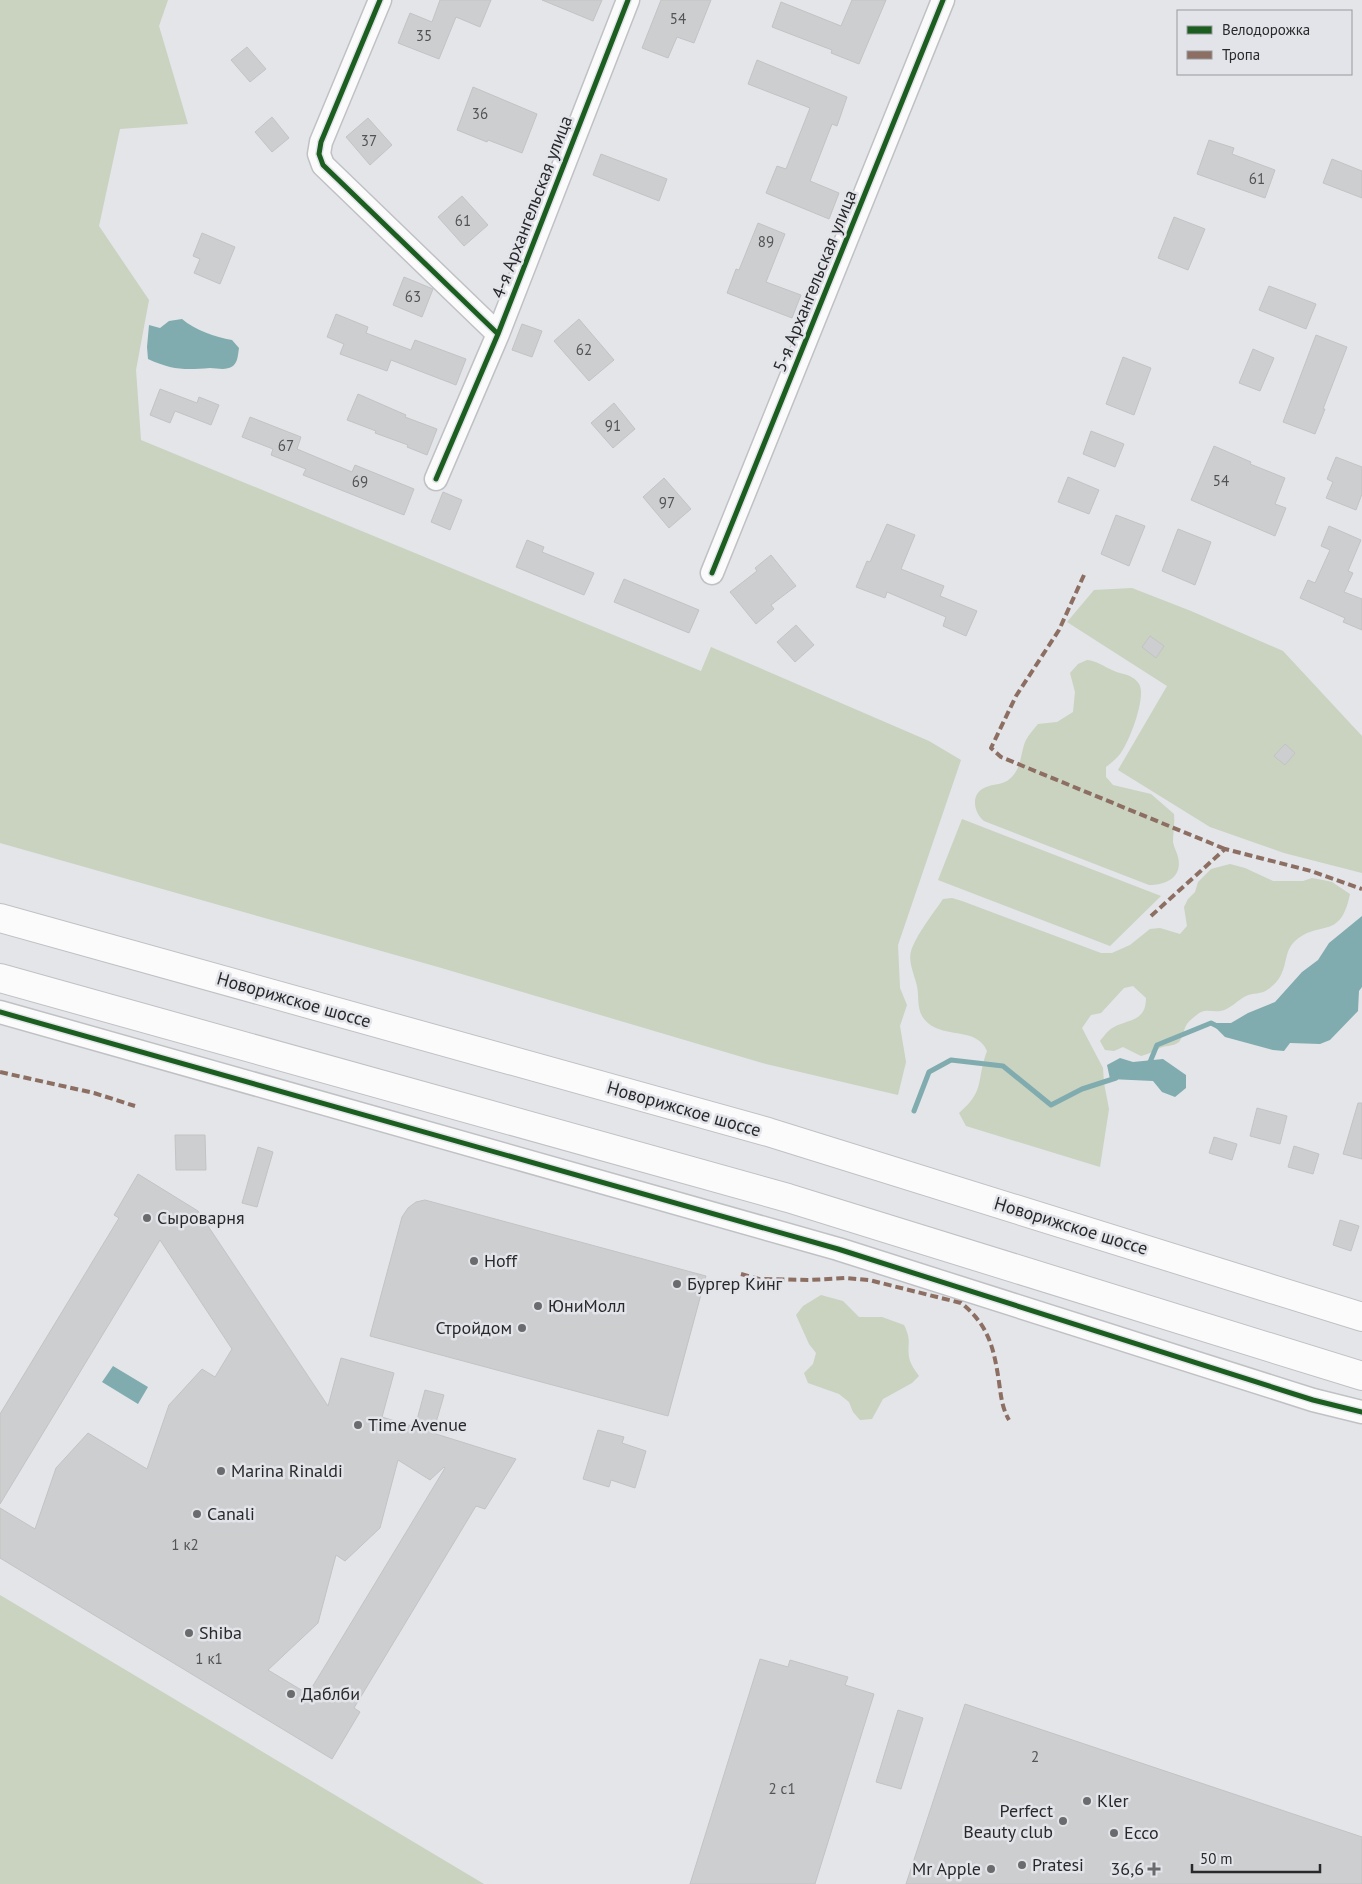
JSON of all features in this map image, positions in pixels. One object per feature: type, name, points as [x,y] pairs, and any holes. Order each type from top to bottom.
[{"type":"highway","name":"Новорижское шоссе","points":[[0,918],[768,1132],[1362,1317]]},
{"type":"highway","points":[[0,978],[788,1198],[1362,1376]]},
{"type":"street","points":[[380,0],[321,142],[319,154],[323,165],[498,334]]},
{"type":"street","name":"4-я Архангельская улица","points":[[436,478],[498,334],[628,0]]},
{"type":"street","name":"5-я Архангельская улица","points":[[712,573],[943,0]]},
{"type":"street","points":[[0,1012],[838,1249],[1313,1400],[1362,1412]]},
{"type":"green space","points":[[0,0],[168,0],[159,26],[188,124],[120,129],[99,226],[149,300],[136,370],[141,440],[701,671],[711,647],[929,741],[961,760],[898,945],[900,988],[907,1005],[900,1026],[906,1062],[898,1095],[766,1064],[438,967],[0,843]]},
{"type":"green space","points":[[1132,588],[1283,651],[1362,736],[1362,873],[1284,853],[1210,827],[1118,770],[1167,686],[1067,622],[1094,590]]},
{"type":"green space","points":[[1087,660],[1130,676],[1139,684],[1141,698],[1136,719],[1124,748],[1106,767],[1106,777],[1113,785],[1151,794],[1174,814],[1173,842],[1179,864],[1175,875],[1167,882],[1149,885],[984,821],[976,809],[975,799],[980,791],[1008,780],[1015,773],[1026,740],[1038,724],[1057,722],[1073,712],[1075,692],[1070,673],[1078,664]]},
{"type":"green space","points":[[962,819],[1161,896],[1110,946],[938,880]]},
{"type":"green space","points":[[1230,864],[1245,868],[1273,881],[1303,881],[1312,878],[1332,882],[1350,894],[1346,909],[1335,924],[1312,931],[1294,942],[1290,947],[1280,978],[1275,984],[1267,990],[1246,996],[1224,1010],[1203,1011],[1199,1013],[1187,1024],[1181,1040],[1177,1044],[1160,1048],[1141,1056],[1123,1047],[1114,1051],[1105,1050],[1100,1041],[1108,1031],[1136,1018],[1143,1011],[1146,998],[1133,986],[1124,988],[1101,1013],[1091,1015],[1082,1028],[1103,1068],[1109,1109],[1100,1167],[966,1126],[959,1113],[968,1105],[977,1091],[987,1051],[983,1044],[972,1037],[936,1028],[925,1020],[919,1009],[917,986],[911,962],[912,948],[915,942],[943,899],[952,898],[962,901],[1101,953],[1112,953],[1130,945],[1150,929],[1160,928],[1180,934],[1187,926],[1184,907],[1188,899],[1195,892],[1198,882],[1211,869]]},
{"type":"green space","points":[[821,1295],[843,1301],[859,1317],[882,1317],[904,1325],[909,1338],[910,1360],[919,1376],[912,1383],[883,1399],[872,1419],[860,1420],[853,1412],[849,1402],[839,1394],[808,1383],[804,1373],[813,1364],[816,1353],[809,1344],[796,1315],[803,1306]]},
{"type":"green space","points":[[0,1595],[484,1884],[0,1884]]},
{"type":"water","points":[[182,319],[205,332],[232,340],[239,348],[235,364],[230,368],[224,369],[185,369],[171,367],[148,359],[149,325],[160,328],[169,321]]},
{"type":"water","points":[[1362,916],[1362,987],[1359,991],[1358,1011],[1330,1040],[1320,1044],[1290,1043],[1284,1051],[1273,1050],[1225,1037],[1211,1023],[1231,1023],[1248,1013],[1275,1002],[1302,972],[1318,960],[1329,943]]},
{"type":"water","points":[[1120,1058],[1133,1062],[1163,1059],[1186,1075],[1186,1088],[1175,1097],[1162,1092],[1153,1081],[1110,1079],[1107,1065]]},
{"type":"water","points":[[113,1366],[148,1387],[138,1404],[102,1382]]},
{"type":"building","points":[[440,0],[491,0],[480,27],[456,17],[439,59],[398,43],[410,13],[432,22]]},
{"type":"building","points":[[542,0],[602,0],[593,21]]},
{"type":"building","points":[[661,0],[711,0],[694,43],[677,37],[668,58],[642,48]]},
{"type":"building","points":[[852,0],[886,0],[859,64],[831,53],[832,50],[772,27],[781,2],[841,26]]},
{"type":"building","points":[[247,47],[266,69],[250,82],[231,60]]},
{"type":"building","points":[[757,60],[847,97],[837,126],[832,124],[810,181],[839,193],[829,219],[766,193],[777,166],[786,169],[810,108],[748,84]]},
{"type":"building","points":[[473,87],[537,114],[522,153],[457,130]]},
{"type":"building","points":[[272,117],[289,138],[272,152],[255,132]]},
{"type":"building","points":[[368,118],[392,145],[370,165],[346,137]]},
{"type":"building","points":[[1209,140],[1234,148],[1232,154],[1275,170],[1265,198],[1197,174]]},
{"type":"building","points":[[601,154],[667,179],[659,201],[593,175]]},
{"type":"building","points":[[1332,159],[1362,171],[1362,198],[1323,183]]},
{"type":"building","points":[[462,196],[488,225],[464,246],[438,217]]},
{"type":"building","points":[[1174,217],[1205,229],[1188,270],[1158,258]]},
{"type":"building","points":[[758,223],[785,234],[766,282],[801,295],[792,318],[727,293],[736,269],[739,270]]},
{"type":"building","points":[[202,233],[235,247],[220,284],[194,273],[200,259],[193,256]]},
{"type":"building","points":[[404,277],[433,289],[422,317],[393,305]]},
{"type":"building","points":[[1269,286],[1316,304],[1306,329],[1259,310]]},
{"type":"building","points":[[336,314],[368,327],[366,333],[411,350],[415,340],[466,359],[456,385],[391,360],[387,371],[340,354],[344,344],[327,337]]},
{"type":"building","points":[[579,319],[614,360],[589,381],[554,341]]},
{"type":"building","points":[[522,324],[542,331],[532,357],[512,350]]},
{"type":"building","points":[[1316,335],[1347,347],[1315,434],[1283,422]]},
{"type":"building","points":[[1253,349],[1274,358],[1260,391],[1239,383]]},
{"type":"building","points":[[1123,357],[1151,368],[1134,415],[1106,404]]},
{"type":"building","points":[[160,389],[197,403],[199,397],[219,405],[211,425],[175,411],[170,423],[150,415]]},
{"type":"building","points":[[358,394],[406,415],[405,417],[437,429],[427,455],[407,447],[408,445],[375,433],[376,431],[347,420]]},
{"type":"building","points":[[614,403],[635,429],[613,448],[591,423]]},
{"type":"building","points":[[250,417],[301,437],[297,449],[352,472],[355,465],[414,489],[404,515],[303,475],[306,469],[271,455],[273,449],[242,437]]},
{"type":"building","points":[[1091,431],[1124,444],[1115,467],[1083,454]]},
{"type":"building","points":[[1214,446],[1251,462],[1250,464],[1285,478],[1275,504],[1286,508],[1275,536],[1191,500]]},
{"type":"building","points":[[1336,457],[1362,467],[1362,494],[1356,510],[1326,498],[1333,482],[1327,479]]},
{"type":"building","points":[[1068,477],[1099,490],[1089,514],[1058,502]]},
{"type":"building","points":[[664,478],[691,509],[669,528],[643,497]]},
{"type":"building","points":[[443,492],[462,500],[450,530],[431,522]]},
{"type":"building","points":[[1116,515],[1145,526],[1129,566],[1101,554]]},
{"type":"building","points":[[887,524],[915,535],[901,569],[944,586],[940,596],[977,611],[966,636],[943,626],[946,617],[887,592],[885,598],[856,587],[867,561],[870,562]]},
{"type":"building","points":[[1329,526],[1361,540],[1348,571],[1353,573],[1344,592],[1362,599],[1362,630],[1343,622],[1345,618],[1300,598],[1308,580],[1315,583],[1330,550],[1321,546]]},
{"type":"building","points":[[1178,529],[1211,542],[1195,585],[1162,571]]},
{"type":"building","points":[[527,540],[544,547],[542,552],[594,573],[584,595],[516,567]]},
{"type":"building","points":[[771,555],[796,586],[771,605],[774,609],[756,624],[730,592],[757,571],[755,568]]},
{"type":"building","points":[[624,579],[699,610],[689,633],[614,602]]},
{"type":"building","points":[[796,625],[814,645],[795,662],[777,642]]},
{"type":"building","points":[[1150,636],[1164,646],[1156,658],[1142,647]]},
{"type":"building","points":[[1285,744],[1295,753],[1285,765],[1274,756]]},
{"type":"building","points":[[1358,1103],[1362,1103],[1362,1159],[1343,1154]]},
{"type":"building","points":[[1257,1108],[1287,1116],[1280,1144],[1250,1136]]},
{"type":"building","points":[[175,1135],[205,1135],[206,1170],[176,1170]]},
{"type":"building","points":[[1214,1137],[1237,1144],[1232,1160],[1209,1153]]},
{"type":"building","points":[[1294,1146],[1319,1154],[1313,1174],[1288,1167]]},
{"type":"building","points":[[258,1147],[273,1152],[257,1207],[242,1203]]},
{"type":"building","points":[[138,1174],[198,1211],[328,1406],[341,1358],[394,1373],[382,1417],[415,1427],[425,1390],[444,1395],[433,1433],[516,1459],[485,1509],[476,1506],[354,1708],[360,1712],[332,1759],[0,1558],[0,1508],[35,1529],[56,1468],[88,1433],[147,1469],[169,1405],[202,1369],[215,1377],[232,1349],[160,1240],[0,1504],[0,1414],[119,1218],[114,1215]],"holes":[[[398,1460],[430,1480],[445,1468],[308,1694],[268,1670],[318,1623],[336,1555],[345,1561],[380,1528]]]},
{"type":"building","name":"ЮниМолл","points":[[425,1200],[706,1276],[668,1416],[370,1336],[402,1217],[408,1208],[416,1202]]},
{"type":"building","points":[[1340,1220],[1359,1226],[1351,1251],[1333,1245]]},
{"type":"building","points":[[598,1430],[624,1437],[622,1443],[646,1451],[635,1488],[611,1480],[609,1487],[583,1479]]},
{"type":"building","points":[[760,1659],[788,1667],[790,1660],[848,1677],[845,1685],[874,1694],[815,1884],[690,1884]]},
{"type":"building","points":[[965,1704],[1362,1837],[1362,1884],[906,1884]]},
{"type":"building","points":[[898,1710],[923,1718],[901,1789],[876,1782]]},
{"type":"waterway","points":[[1148,1067],[1157,1045],[1211,1023],[1217,1026]]},
{"type":"waterway","points":[[914,1111],[929,1072],[951,1060],[1003,1066],[1051,1105],[1082,1089],[1116,1078]]},
{"type":"marked path","points":[[1084,575],[1059,630],[1016,696],[991,748],[1001,757],[1225,849]]},
{"type":"marked path","points":[[1151,916],[1225,849],[1311,871],[1362,889]]},
{"type":"marked path","points":[[0,1072],[94,1093],[135,1106]]},
{"type":"marked path","points":[[741,1274],[759,1279],[810,1280],[845,1278],[869,1280],[961,1303],[978,1320],[989,1338],[995,1359],[1002,1402],[1009,1420]]},
{"type":"cycle path","points":[[380,0],[321,142],[319,154],[323,165],[498,334]]},
{"type":"cycle path","points":[[436,479],[498,334],[628,0]]},
{"type":"cycle path","points":[[712,573],[943,0]]},
{"type":"cycle path","points":[[0,1012],[838,1249],[1313,1400],[1362,1412]]},
{"type":"place","name":"Сыроварня","points":[[147,1218]]},
{"type":"place","name":"Hoff","points":[[474,1261]]},
{"type":"place","name":"Бургер Кинг","points":[[677,1284]]},
{"type":"place","name":"ЮниМолл","points":[[538,1306]]},
{"type":"place","name":"Стройдом","points":[[522,1328]]},
{"type":"place","name":"Time Avenue","points":[[358,1425]]},
{"type":"place","name":"Marina Rinaldi","points":[[221,1471]]},
{"type":"place","name":"Canali","points":[[197,1514]]},
{"type":"place","name":"Shiba","points":[[189,1633]]},
{"type":"place","name":"Даблби","points":[[291,1694]]},
{"type":"place","name":"Kler","points":[[1087,1801]]},
{"type":"place","name":"Perfect Beauty club","points":[[1063,1821]]},
{"type":"place","name":"Ecco","points":[[1114,1833]]},
{"type":"place","name":"Pratesi","points":[[1022,1865]]},
{"type":"place","name":"Mr Apple","points":[[991,1869]]},
{"type":"place","name":"36,6","points":[[1154,1869]]}]
